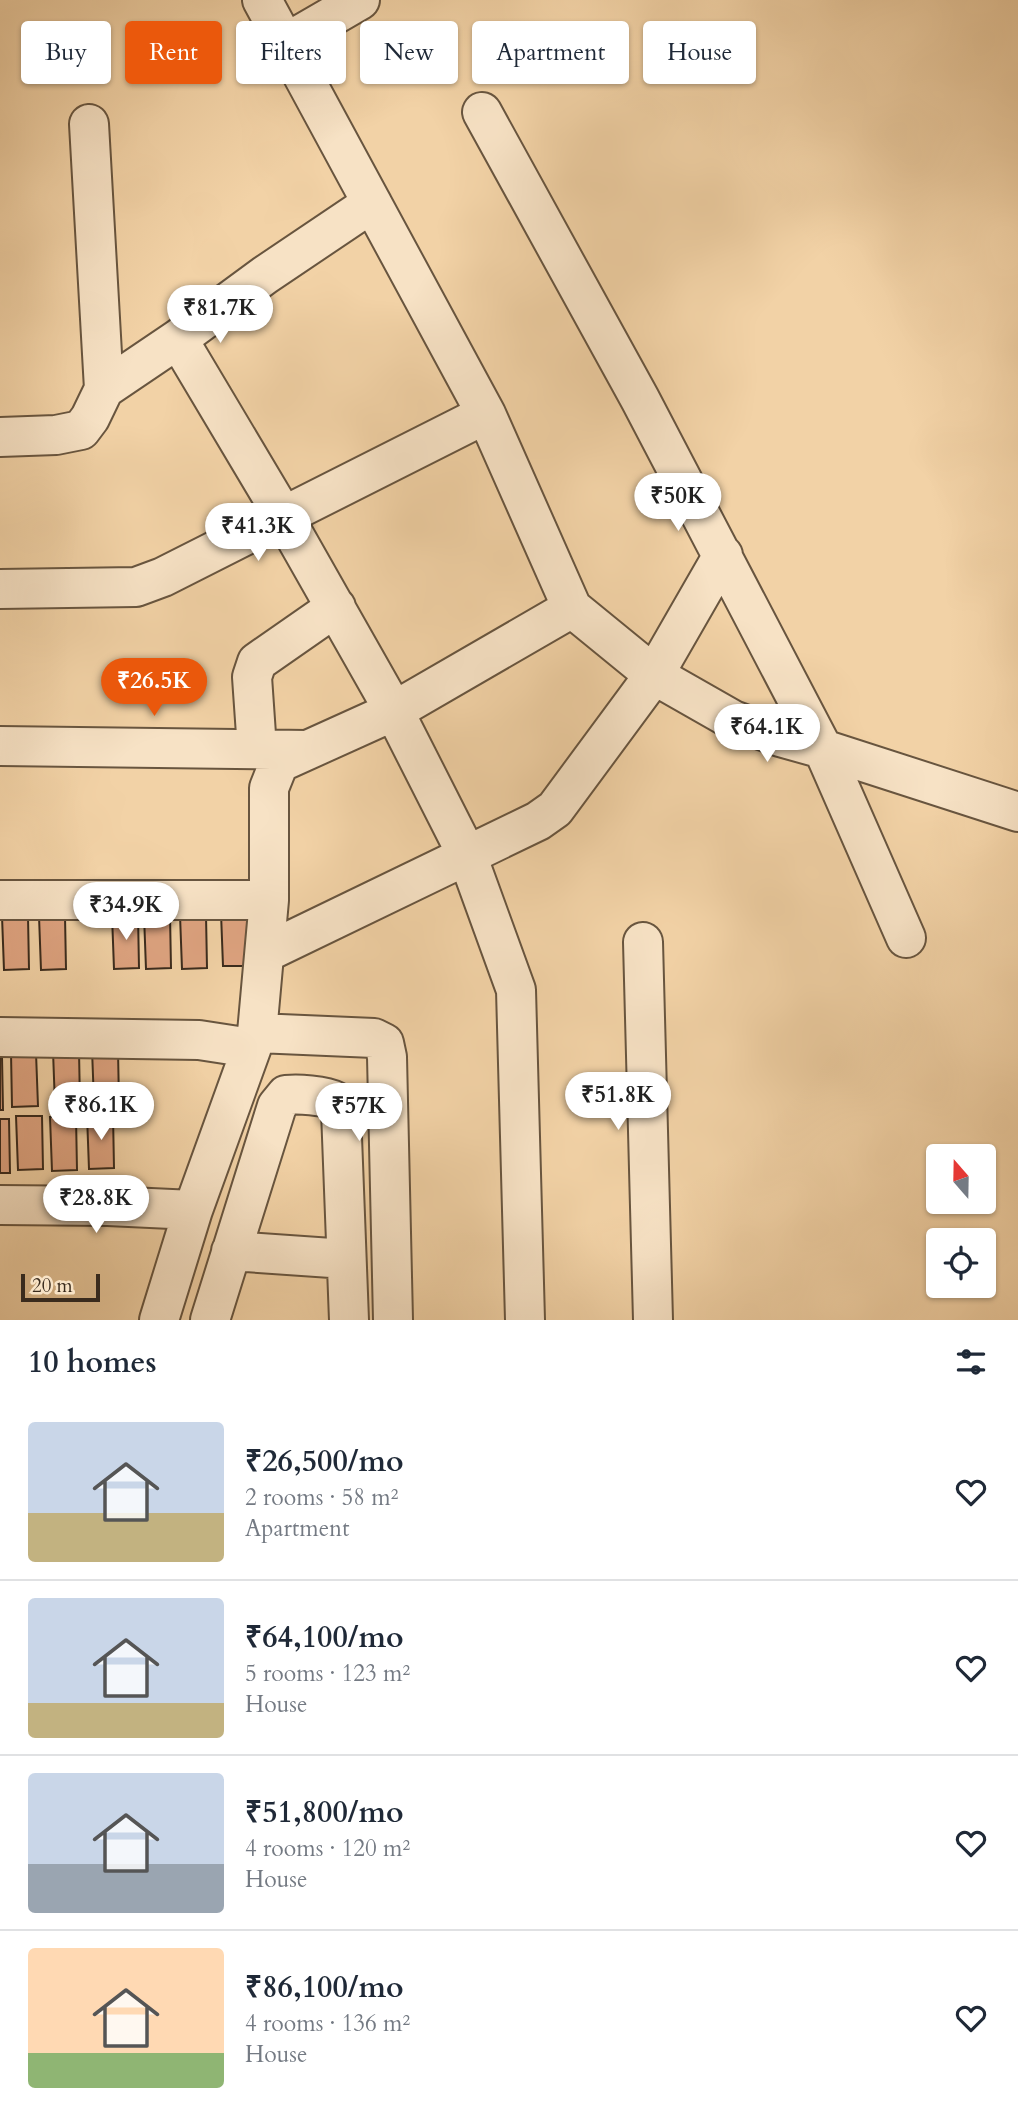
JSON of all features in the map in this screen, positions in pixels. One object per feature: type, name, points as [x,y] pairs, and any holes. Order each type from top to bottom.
[{"type":"street","points":[[262,0],[274,21]]},
{"type":"street","points":[[324,21],[360,0]]},
{"type":"street","points":[[308,84],[486,414],[572,608],[654,674],[733,720],[1018,812]]},
{"type":"street","points":[[482,112],[640,399],[823,749],[905,939]]},
{"type":"street","points":[[0,436],[56,435],[78,431],[90,418],[104,389],[89,124]]},
{"type":"street","points":[[104,389],[372,203]]},
{"type":"street","points":[[178,339],[394,710],[467,855],[516,990],[525,1320]]},
{"type":"street","points":[[0,589],[136,587],[163,577],[486,414]]},
{"type":"street","points":[[265,953],[538,821],[555,809],[654,674],[723,555]]},
{"type":"street","points":[[257,749],[252,677],[257,662],[336,607]]},
{"type":"street","points":[[159,1320],[193,1210],[254,1040],[269,900],[270,788],[279,764],[394,710],[572,608]]},
{"type":"street","points":[[0,746],[306,750]]},
{"type":"street","points":[[0,900],[269,900]]},
{"type":"street","points":[[643,943],[653,1320]]},
{"type":"street","points":[[0,1037],[199,1040],[373,1038],[384,1043],[387,1057],[393,1320]]},
{"type":"street","points":[[210,1320],[277,1106],[286,1095],[299,1094],[334,1101],[340,1107],[349,1320]]},
{"type":"street","points":[[0,1205],[193,1210]]},
{"type":"street","points":[[232,1251],[346,1259]]},
{"type":"building","points":[[221,913],[247,913],[248,966],[223,966]]},
{"type":"building","points":[[112,915],[138,915],[139,968],[114,969]]},
{"type":"building","points":[[144,915],[170,915],[171,968],[146,969]]},
{"type":"building","points":[[180,915],[206,915],[207,968],[182,969]]},
{"type":"building","points":[[2,916],[28,916],[29,969],[4,970]]},
{"type":"building","points":[[39,916],[65,916],[66,969],[41,970]]},
{"type":"building","points":[[92,1049],[118,1050],[119,1103],[94,1103]]},
{"type":"building","points":[[53,1051],[79,1051],[80,1104],[55,1105]]},
{"type":"building","points":[[11,1053],[36,1053],[38,1106],[12,1107]]},
{"type":"building","points":[[2,1057],[3,1110],[0,1110]]},
{"type":"building","points":[[87,1115],[113,1115],[114,1168],[89,1169]]},
{"type":"building","points":[[16,1116],[42,1116],[43,1169],[18,1170]]},
{"type":"building","points":[[50,1117],[76,1117],[77,1170],[52,1171]]},
{"type":"building","points":[[0,1119],[9,1119],[10,1173],[0,1173]]}]
